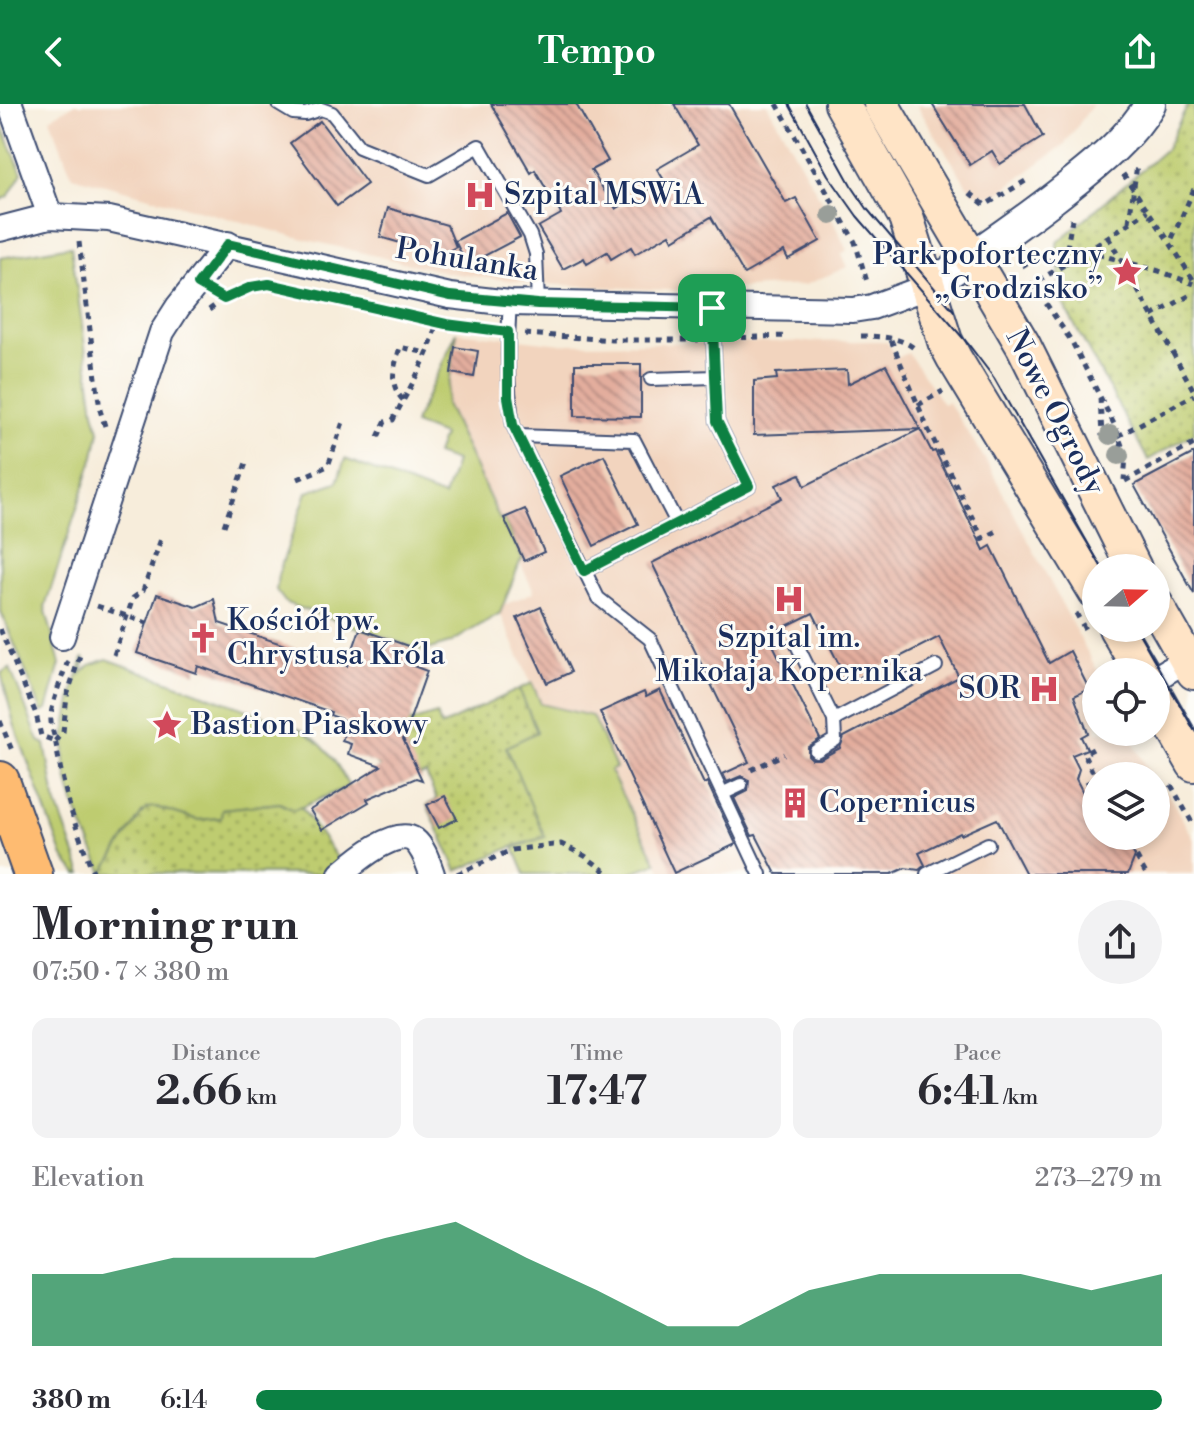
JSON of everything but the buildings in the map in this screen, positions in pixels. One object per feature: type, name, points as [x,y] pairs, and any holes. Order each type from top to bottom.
[{"type":"main road","name":"Nowe Ogrody","points":[[842,104],[906,217],[945,341],[1082,569]]},
{"type":"main road","name":"Nowe Ogrody","points":[[881,104],[1023,345],[1127,554]]},
{"type":"main road","points":[[1170,627],[1192,662]]},
{"type":"main road","points":[[1170,722],[1194,764]]},
{"type":"main road","points":[[0,781],[33,874]]},
{"type":"street","points":[[10,104],[50,216]]},
{"type":"street","points":[[929,286],[1030,217],[1091,169],[1131,130],[1150,104]]},
{"type":"street","name":"Pohulanka","points":[[0,229],[50,216],[109,219],[450,296],[510,303],[853,310],[872,307],[929,286]]},
{"type":"street","points":[[73,641],[118,464],[162,332],[228,244]]},
{"type":"street","points":[[1170,672],[1192,662]]},
{"type":"street","points":[[341,874],[386,841],[407,837],[422,849],[432,874]]},
{"type":"lane","points":[[278,104],[293,113],[305,114],[321,109],[332,113],[359,147],[429,175],[479,146],[530,235],[536,254],[538,304]]},
{"type":"lane","points":[[510,303],[508,397],[513,425],[598,598],[650,639],[758,872]]},
{"type":"lane","points":[[584,571],[749,486],[717,421],[712,308]]},
{"type":"lane","points":[[651,379],[715,377]]},
{"type":"lane","points":[[518,436],[634,440],[677,523]]},
{"type":"lane","points":[[796,643],[834,720],[835,740],[816,751]]},
{"type":"lane","points":[[834,720],[936,666]]},
{"type":"lane","points":[[724,793],[741,785]]},
{"type":"lane","points":[[927,874],[988,844]]},
{"type":"path","points":[[777,104],[855,242],[867,282]]},
{"type":"path","points":[[1112,180],[1137,158],[1129,223]]},
{"type":"path","points":[[1121,171],[1194,282]]},
{"type":"path","points":[[1170,243],[1194,189]]},
{"type":"path","points":[[1124,483],[1126,457],[1100,396],[1072,342],[1033,284],[1148,211]]},
{"type":"path","points":[[1064,265],[1073,215]]},
{"type":"path","points":[[1108,237],[1194,393],[1118,436]]},
{"type":"path","points":[[93,239],[79,239],[100,410],[118,464]]},
{"type":"path","points":[[1086,251],[1194,282]]},
{"type":"path","points":[[1022,266],[1037,257],[1064,265]]},
{"type":"path","points":[[198,284],[224,299]]},
{"type":"path","points":[[206,313],[224,299],[251,287],[269,284],[298,289]]},
{"type":"path","points":[[1152,316],[1194,293]]},
{"type":"path","points":[[344,300],[436,322],[508,332],[614,340],[796,335]]},
{"type":"path","points":[[378,437],[385,422],[393,420],[426,353],[436,322]]},
{"type":"path","points":[[852,336],[880,336]]},
{"type":"path","points":[[891,339],[981,540],[999,530]]},
{"type":"path","points":[[403,400],[396,393],[392,379],[400,347],[426,353]]},
{"type":"path","points":[[390,356],[397,357]]},
{"type":"path","points":[[918,405],[947,389]]},
{"type":"path","points":[[1100,396],[1102,435],[1108,448]]},
{"type":"path","points":[[298,479],[328,466],[343,422]]},
{"type":"path","points":[[1124,483],[1194,444]]},
{"type":"path","points":[[224,526],[247,460]]},
{"type":"path","points":[[1119,473],[1124,483]]},
{"type":"path","points":[[114,655],[133,598],[143,591],[162,536]]},
{"type":"path","points":[[93,619],[102,593]]},
{"type":"path","points":[[97,606],[147,623]]},
{"type":"path","points":[[0,629],[36,714],[41,736],[55,741]]},
{"type":"path","points":[[55,741],[63,732],[73,641]]},
{"type":"path","points":[[65,667],[51,714],[51,732],[70,813],[94,874]]},
{"type":"path","points":[[1088,762],[1084,754],[1093,749]]},
{"type":"path","points":[[751,770],[784,754]]},
{"type":"path","points":[[457,874],[512,850],[561,844],[585,856],[609,874]]},
{"type":"path","points":[[1133,850],[1146,874]]},
{"type":"shaded area","name":"Szpital MSWiA","points":[[74,104],[767,104],[833,221],[847,250],[841,255],[847,267],[805,285],[689,291],[538,284],[449,273],[308,240],[72,176],[50,118]]},
{"type":"shaded area","points":[[916,104],[1093,104],[1064,145],[1000,192],[987,196],[975,193],[966,184]]},
{"type":"shaded area","name":"Szpital im. Mikołaja Kopernika","points":[[457,332],[562,344],[880,341],[887,342],[897,358],[908,353],[943,404],[948,402],[985,459],[1091,658],[1082,658],[1082,746],[1135,746],[1144,762],[1082,762],[1082,850],[1170,850],[1170,797],[1194,840],[1194,874],[663,874],[609,771],[616,768],[592,716],[540,704],[500,613],[502,606],[534,592],[445,404]]},
{"type":"green space","name":"Park poforteczny „Grodzisko”","points":[[1188,104],[1194,104],[1194,433],[1148,460],[1061,300],[1057,243],[1166,149]]},
{"type":"green space","points":[[0,121],[22,173],[8,197],[0,200]]},
{"type":"green space","points":[[71,246],[99,431],[94,456],[45,607],[60,664],[47,710],[42,712],[0,609],[0,258]]},
{"type":"green space","points":[[457,332],[446,404],[500,520],[504,519],[523,560],[500,613],[450,643],[423,651],[286,603],[276,590],[278,575],[307,492],[337,482],[345,459],[444,497],[456,461],[436,454],[443,435],[414,424]]},
{"type":"green space","points":[[83,658],[81,674],[90,665],[107,659],[297,728],[328,752],[349,786],[293,811],[280,803],[222,809],[222,818],[198,820],[155,807],[142,813],[103,873],[75,805],[65,762],[69,709]]},
{"type":"green space","points":[[10,668],[39,741],[45,744],[55,799],[82,874],[77,874],[63,857],[14,724],[1,673]]},
{"type":"green space","points":[[532,683],[541,704],[592,716],[616,768],[610,771],[657,863],[627,874],[525,874],[514,848],[544,837],[506,746],[537,732],[519,689]]},
{"type":"green space","points":[[519,689],[537,732],[506,747],[545,837],[512,847],[457,871],[427,805],[437,800],[426,774],[420,776],[382,768],[375,763],[403,724],[437,714],[441,726]]},
{"type":"green space","points":[[280,803],[293,810],[301,807],[341,863],[328,874],[103,873],[148,808],[155,807],[198,820],[221,818],[222,809]]},
{"type":"tram line","points":[[789,104],[828,175],[857,216],[994,378],[1094,554]]},
{"type":"tram line","points":[[806,104],[868,210],[954,311]]},
{"type":"tram line","points":[[1144,642],[1194,730]]},
{"type":"place","name":"Szpital MSWiA","points":[[480,195]]},
{"type":"place","name":"Park poforteczny „Grodzisko”","points":[[1127,272]]},
{"type":"place","name":"Szpital im. Mikołaja Kopernika","points":[[789,599]]},
{"type":"place","name":"Kościół pw. Chrystusa Króla","points":[[203,638]]},
{"type":"place","name":"SOR","points":[[1044,689]]},
{"type":"place","name":"Bastion Piaskowy","points":[[167,725]]},
{"type":"place","name":"Copernicus","points":[[795,803]]},
{"type":"route","points":[[228,244],[450,296],[510,303],[712,308],[717,421],[749,486],[584,571],[513,425],[506,361],[508,332],[446,324],[269,284],[251,287],[224,299],[198,284],[228,244]]}]
